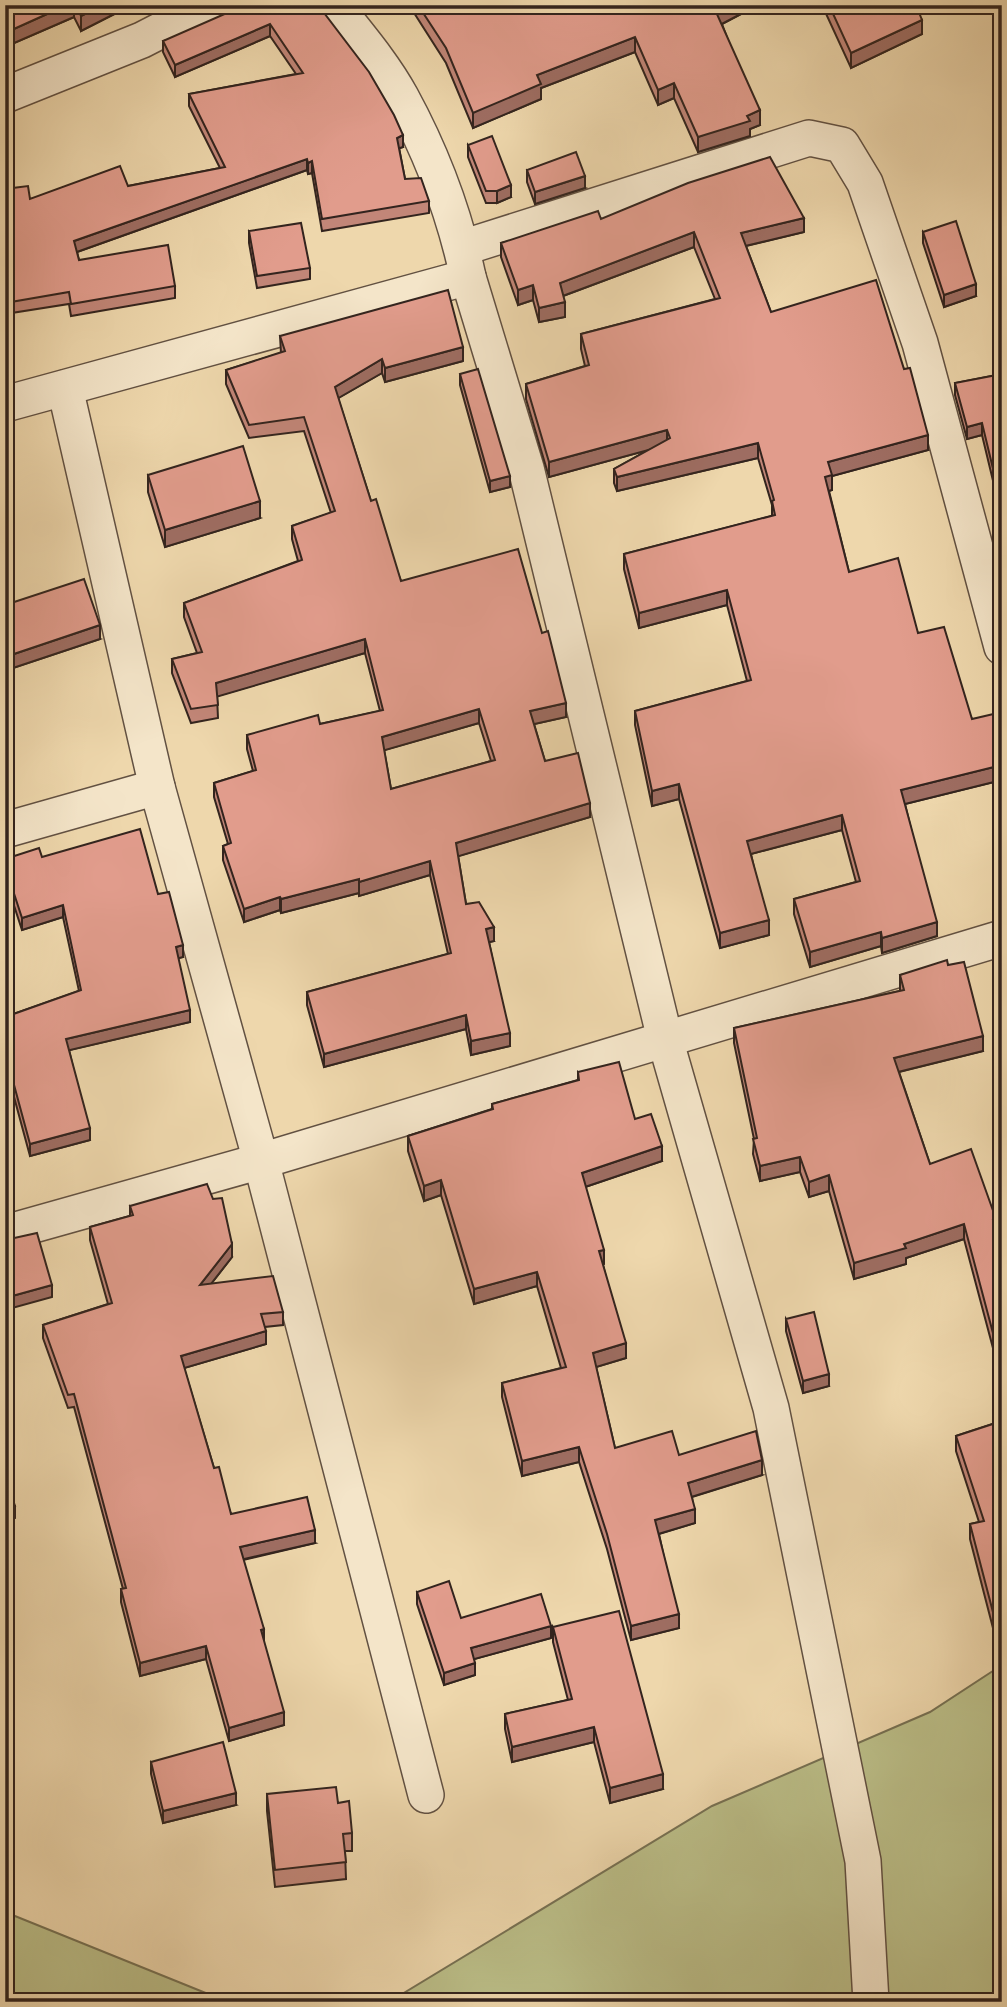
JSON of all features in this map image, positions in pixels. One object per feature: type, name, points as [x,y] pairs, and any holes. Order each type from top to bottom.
[{"type":"street","points":[[5,95],[142,40],[210,5]]},
{"type":"street","points":[[334,5],[400,94],[426,149],[465,263],[526,468],[665,1039],[771,1408],[863,1861],[871,2002]]},
{"type":"street","points":[[5,404],[65,388],[465,263],[809,138],[842,145],[865,183],[920,343],[1002,647]]},
{"type":"street","points":[[65,388],[157,787],[261,1161],[426,1795]]},
{"type":"street","points":[[5,830],[157,787]]},
{"type":"street","points":[[5,1233],[261,1161],[1002,938]]},
{"type":"green space","points":[[1002,1665],[1002,2002],[389,2002],[712,1806],[930,1712]]},
{"type":"green space","points":[[5,1912],[228,2002],[5,2002]]},
{"type":"building","points":[[5,5],[67,5],[5,33]]},
{"type":"building","points":[[76,5],[103,5],[81,16]]},
{"type":"building","points":[[245,5],[318,5],[369,72],[394,115],[403,135],[397,138],[405,179],[421,178],[429,201],[322,219],[312,161],[308,163],[307,159],[74,241],[79,260],[168,245],[175,286],[71,304],[69,292],[5,303],[5,189],[28,186],[30,199],[120,166],[128,186],[225,167],[189,94],[303,73],[270,24],[175,65],[163,41]]},
{"type":"building","points":[[418,5],[729,5],[716,12],[760,110],[747,116],[750,121],[698,137],[674,83],[658,90],[635,37],[537,75],[541,84],[473,113],[446,48]]},
{"type":"building","points":[[829,5],[916,5],[922,20],[851,53]]},
{"type":"building","points":[[492,136],[511,185],[497,191],[486,191],[468,145]]},
{"type":"building","points":[[576,152],[585,176],[535,192],[527,170]]},
{"type":"building","points":[[770,157],[804,218],[741,233],[771,312],[876,280],[904,369],[910,368],[928,435],[828,462],[832,475],[825,477],[849,572],[898,558],[918,633],[944,627],[972,719],[1002,712],[1002,765],[901,790],[937,922],[882,938],[881,932],[810,952],[794,899],[860,881],[842,815],[747,841],[769,920],[720,933],[679,784],[652,791],[635,711],[751,680],[727,590],[639,613],[624,554],[775,515],[774,500],[758,443],[617,477],[614,469],[670,438],[667,430],[549,462],[526,384],[589,365],[581,334],[720,298],[694,232],[560,283],[565,302],[539,308],[533,285],[518,290],[501,243],[598,211],[601,219],[688,183]]},
{"type":"building","points":[[956,221],[976,284],[944,295],[923,232]]},
{"type":"building","points":[[301,223],[310,268],[257,276],[249,231]]},
{"type":"building","points":[[448,290],[463,347],[385,368],[382,359],[335,387],[371,501],[376,499],[401,581],[518,549],[542,633],[548,631],[566,703],[530,711],[545,761],[578,753],[590,803],[456,843],[466,904],[479,902],[494,927],[486,929],[510,1033],[471,1041],[466,1015],[324,1054],[307,992],[451,953],[430,861],[359,882],[359,879],[281,899],[280,897],[244,909],[223,846],[231,843],[214,783],[256,770],[247,735],[318,715],[320,724],[383,710],[365,639],[216,683],[218,705],[191,709],[172,659],[202,652],[184,603],[302,560],[292,526],[335,511],[304,417],[249,425],[226,370],[285,351],[280,336]],"holes":[[[479,709],[495,760],[391,789],[382,737]]]},
{"type":"building","points":[[478,369],[510,476],[490,481],[460,374]]},
{"type":"building","points":[[1002,374],[1002,475],[995,477],[982,423],[967,427],[955,383]]},
{"type":"building","points":[[243,446],[260,501],[165,530],[148,475]]},
{"type":"building","points":[[84,579],[100,625],[8,656],[10,664],[5,665],[5,605]]},
{"type":"building","points":[[140,829],[158,894],[169,892],[183,945],[176,947],[190,1010],[66,1039],[90,1128],[30,1144],[5,1059],[5,1017],[81,990],[63,905],[22,918],[5,859],[39,848],[42,857]]},
{"type":"building","points":[[947,960],[948,965],[964,962],[983,1036],[894,1058],[930,1164],[971,1149],[996,1219],[993,1220],[1002,1254],[1002,1367],[964,1224],[904,1244],[906,1248],[854,1263],[829,1175],[809,1182],[800,1157],[760,1166],[753,1139],[757,1138],[734,1028],[904,990],[900,975]]},
{"type":"building","points":[[619,1062],[635,1119],[651,1114],[662,1146],[582,1173],[604,1250],[599,1251],[626,1343],[593,1353],[615,1448],[672,1431],[679,1455],[756,1431],[762,1460],[688,1483],[695,1509],[655,1520],[679,1614],[631,1626],[607,1534],[579,1447],[522,1461],[502,1383],[566,1367],[537,1272],[474,1289],[441,1180],[424,1186],[408,1136],[493,1109],[492,1104],[579,1080],[578,1072]]},
{"type":"building","points":[[207,1184],[213,1199],[222,1198],[232,1244],[200,1285],[273,1276],[283,1312],[261,1314],[266,1331],[181,1356],[214,1468],[219,1467],[231,1514],[307,1497],[315,1530],[240,1547],[284,1712],[229,1728],[206,1646],[140,1663],[121,1589],[126,1588],[74,1394],[68,1395],[43,1325],[112,1303],[90,1227],[133,1215],[130,1206]]},
{"type":"building","points":[[37,1233],[52,1285],[5,1298],[5,1240]]},
{"type":"building","points":[[814,1312],[829,1374],[803,1381],[786,1319]]},
{"type":"building","points":[[1002,1421],[1002,1614],[994,1616],[970,1524],[984,1521],[956,1436]]},
{"type":"building","points":[[5,1475],[15,1506],[5,1509]]},
{"type":"building","points":[[449,1581],[461,1618],[541,1594],[551,1626],[471,1648],[475,1663],[444,1673],[417,1592]]},
{"type":"building","points":[[619,1611],[663,1774],[610,1788],[594,1727],[512,1747],[505,1714],[572,1699],[553,1627]]},
{"type":"building","points":[[223,1742],[236,1793],[163,1811],[151,1762]]},
{"type":"building","points":[[336,1787],[338,1803],[349,1801],[352,1833],[343,1834],[346,1862],[275,1870],[267,1794]]}]
